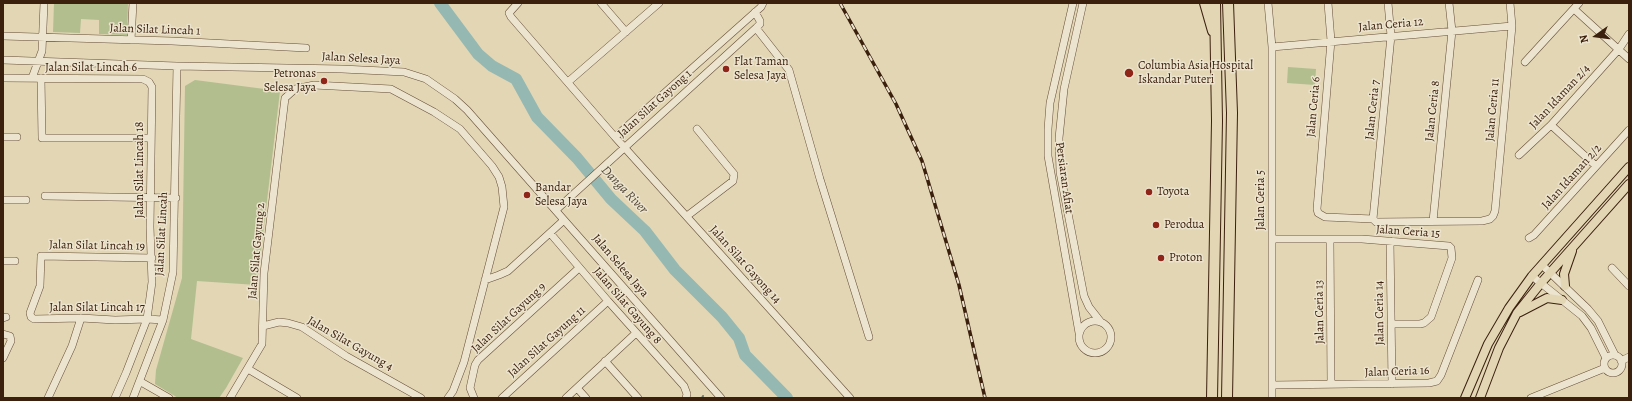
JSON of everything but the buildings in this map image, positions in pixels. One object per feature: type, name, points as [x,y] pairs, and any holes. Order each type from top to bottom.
[{"type":"highway","points":[[1205,3],[1217,47]]},
{"type":"highway","points":[[1212,398],[1217,137],[1217,47],[1215,3]]},
{"type":"highway","points":[[1227,398],[1232,128],[1228,3]]},
{"type":"main road","points":[[1466,398],[1488,344],[1509,308],[1532,276],[1629,167]]},
{"type":"main road","points":[[1480,398],[1499,348],[1517,314],[1541,283],[1629,184]]},
{"type":"main road","points":[[1565,286],[1563,280],[1564,274],[1573,247]]},
{"type":"main road","points":[[1517,314],[1543,300],[1552,298],[1562,300]]},
{"type":"street","name":"Jalan Silat Lincah 6","points":[[32,78],[37,61],[42,51],[44,3]]},
{"type":"street","points":[[132,40],[133,3]]},
{"type":"street","name":"Jalan Silat Gayong 14","points":[[518,3],[509,13],[511,17],[624,148],[850,398]]},
{"type":"street","points":[[601,3],[626,32]]},
{"type":"street","points":[[568,82],[659,3]]},
{"type":"street","points":[[615,137],[761,7],[763,3]]},
{"type":"street","name":"Persiaran Afiat","points":[[1073,3],[1050,103],[1048,156],[1080,344],[1087,352],[1098,353],[1103,351],[1110,343],[1111,333],[1089,307],[1084,296],[1061,178],[1059,138],[1060,116],[1069,64],[1083,3]]},
{"type":"street","name":"Jalan Ceria 5","points":[[1268,3],[1272,46],[1272,398]]},
{"type":"street","name":"Jalan Ceria 6","points":[[1328,3],[1331,41],[1317,204],[1318,213],[1325,217],[1373,219]]},
{"type":"street","name":"Jalan Ceria 7","points":[[1373,219],[1391,36],[1388,3]]},
{"type":"street","name":"Jalan Ceria 8","points":[[1434,221],[1452,31],[1449,3]]},
{"type":"street","name":"Jalan Ceria 11","points":[[1434,221],[1482,221],[1490,219],[1495,211],[1512,26],[1510,3]]},
{"type":"street","points":[[1525,62],[1577,6],[1629,59]]},
{"type":"street","points":[[755,12],[760,21],[760,24],[756,28],[789,70],[868,337]]},
{"type":"street","name":"Jalan Ceria 12","points":[[1272,46],[1512,26]]},
{"type":"street","name":"Jalan Silat Gayong 1","points":[[556,210],[756,28]]},
{"type":"street","name":"Jalan Idaman 2/4","points":[[1519,155],[1551,125],[1619,49],[1629,34]]},
{"type":"street","name":"Jalan Silat Lincah 1","points":[[3,36],[306,48]]},
{"type":"street","points":[[1062,49],[1072,52]]},
{"type":"street","name":"Jalan Selesa Jaya","points":[[3,60],[382,71],[404,72],[426,79],[455,98],[467,110],[721,398]]},
{"type":"street","points":[[1059,61],[1069,64]]},
{"type":"street","name":"Jalan Silat Lincah","points":[[133,398],[141,382],[163,320],[173,272],[176,198],[177,66]]},
{"type":"street","name":"Jalan Silat Lincah 6","points":[[3,78],[143,79],[149,82]]},
{"type":"street","points":[[41,78],[42,138],[151,138]]},
{"type":"street","name":"Jalan Silat Lincah 18","points":[[115,398],[147,319],[152,282],[152,87],[149,82]]},
{"type":"street","name":"Jalan Silat Gayung 2","points":[[230,398],[262,344],[264,273],[285,98],[295,89],[314,85],[391,89],[434,112],[460,129],[492,166],[499,177],[502,187],[504,207],[485,280]]},
{"type":"street","points":[[1551,125],[1596,166]]},
{"type":"street","points":[[687,216],[733,181],[734,174],[697,130]]},
{"type":"street","name":"Jalan Idaman 2/2","points":[[1529,238],[1534,235],[1629,130]]},
{"type":"street","points":[[3,137],[17,137]]},
{"type":"street","points":[[45,196],[176,198]]},
{"type":"street","points":[[3,200],[26,200]]},
{"type":"street","points":[[1373,219],[1376,222],[1434,221]]},
{"type":"street","points":[[448,398],[453,391],[464,362],[485,280],[508,271],[564,220]]},
{"type":"street","name":"Jalan Silat Gayung 8","points":[[550,233],[684,386],[686,396]]},
{"type":"street","name":"Jalan Ceria 15","points":[[1272,239],[1390,241],[1443,244],[1451,248],[1452,258],[1433,312],[1428,320],[1420,324],[1391,324]]},
{"type":"street","name":"Jalan Ceria 13","points":[[1330,239],[1331,384]]},
{"type":"street","name":"Jalan Ceria 14","points":[[1390,241],[1392,384]]},
{"type":"street","name":"Jalan Silat Lincah 19","points":[[31,318],[30,314],[40,286],[41,256],[152,258]]},
{"type":"street","points":[[3,261],[15,261]]},
{"type":"street","points":[[1542,265],[1565,286],[1598,321],[1615,355],[1621,361],[1622,366],[1615,372],[1609,372],[1605,368],[1604,363],[1606,358],[1610,355],[1615,355]]},
{"type":"street","name":"Jalan Silat Gayung 9","points":[[473,396],[471,383],[475,365],[478,360],[580,268]]},
{"type":"street","points":[[1612,268],[1629,286]]},
{"type":"street","points":[[1532,276],[1582,316],[1591,328],[1606,358]]},
{"type":"street","name":"Jalan Ceria 16","points":[[1272,385],[1392,384],[1429,383],[1437,381],[1478,280]]},
{"type":"street","name":"Jalan Silat Gayung 11","points":[[502,398],[608,301]]},
{"type":"street","name":"Jalan Silat Lincah 17","points":[[31,318],[163,320]]},
{"type":"street","points":[[48,398],[72,346],[81,318]]},
{"type":"street","points":[[1079,333],[1084,324],[1089,321],[1100,321]]},
{"type":"street","name":"Jalan Silat Gayung 4","points":[[263,326],[279,322],[302,327],[346,356],[421,398]]},
{"type":"street","points":[[566,398],[636,333]]},
{"type":"street","points":[[3,358],[11,341],[6,335]]},
{"type":"street","points":[[1621,361],[1629,357]]},
{"type":"street","points":[[605,361],[638,398]]},
{"type":"street","points":[[1531,398],[1605,368]]},
{"type":"street","points":[[248,369],[297,398]]},
{"type":"street","points":[[141,382],[169,398]]},
{"type":"street","points":[[577,388],[586,398]]},
{"type":"green space","points":[[54,3],[128,3],[127,35],[99,34],[99,20],[81,19],[80,33],[53,32]]},
{"type":"green space","points":[[1288,67],[1316,69],[1315,85],[1287,83]]},
{"type":"green space","points":[[195,80],[280,91],[257,285],[197,281],[191,339],[243,358],[219,398],[178,398],[155,384],[156,370],[182,278],[185,86]]},
{"type":"waterway","name":"Danga River","points":[[440,3],[478,54],[492,66],[516,79],[537,117],[577,158],[611,199],[645,231],[675,270],[722,317],[739,338],[745,355],[787,398]]},
{"type":"railway","points":[[840,3],[896,104],[922,161],[959,285],[985,398]]},
{"type":"place","name":"Flat Taman Selesa Jaya","points":[[726,69]]},
{"type":"place","name":"Columbia Asia Hospital Iskandar Puteri","points":[[1129,73]]},
{"type":"place","name":"Petronas Selesa Jaya","points":[[324,81]]},
{"type":"place","name":"Toyota","points":[[1149,192]]},
{"type":"place","name":"Bandar Selesa Jaya","points":[[527,195]]},
{"type":"place","name":"Perodua","points":[[1156,225]]},
{"type":"place","name":"Proton","points":[[1161,258]]}]
